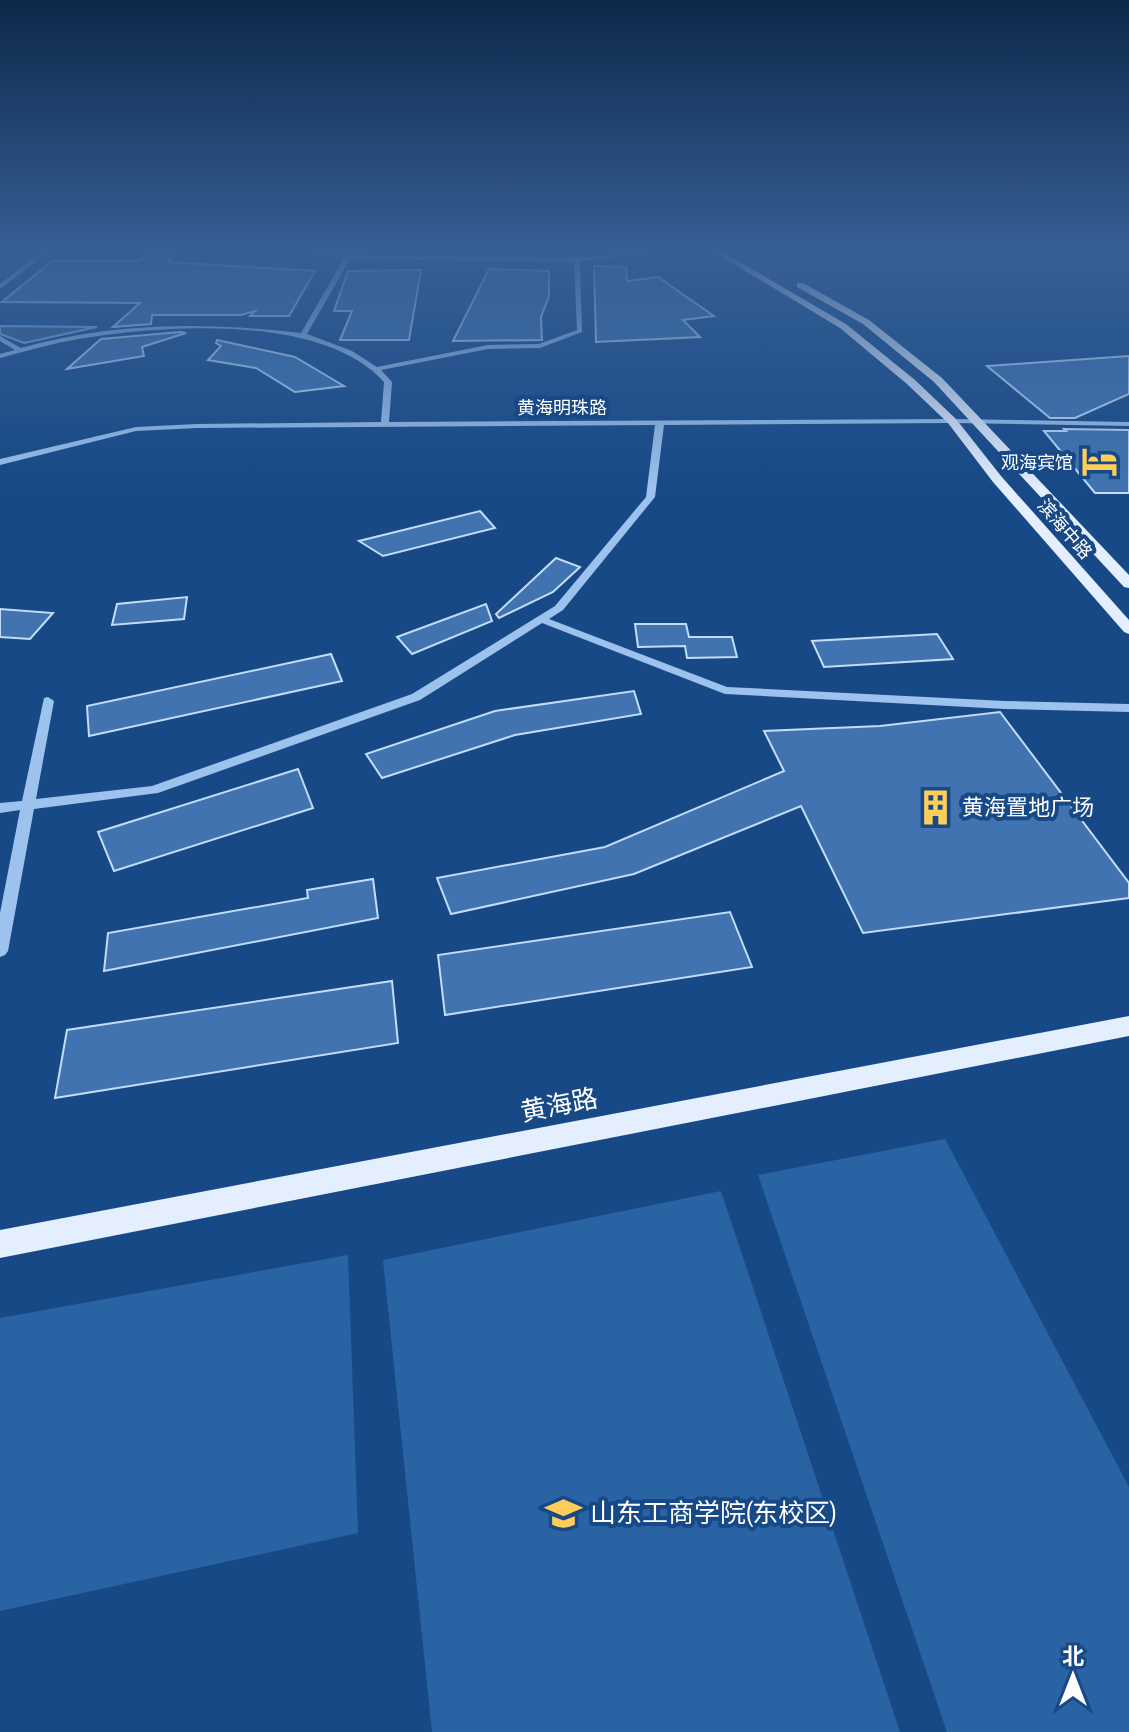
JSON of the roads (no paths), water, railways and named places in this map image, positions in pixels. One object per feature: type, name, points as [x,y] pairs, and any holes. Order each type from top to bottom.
[{"type":"main road","name":"滨海中路","points":[[847,329],[952,421],[997,479],[1129,629]]},
{"type":"main road","name":"滨海中路","points":[[875,329],[905,351],[980,422],[1129,584]]},
{"type":"main road","name":"黄海路","points":[[0,1244],[1129,1026]]},
{"type":"street","points":[[0,356],[81,336],[132,329]]},
{"type":"street","points":[[224,329],[303,335],[351,352],[377,369],[388,382],[385,423]]},
{"type":"street","points":[[303,335],[307,329]]},
{"type":"street","points":[[377,369],[474,349],[540,346],[580,329]]},
{"type":"street","points":[[0,338],[20,350]]},
{"type":"street","name":"黄海明珠路","points":[[0,462],[136,429],[385,423],[952,421],[1129,424]]},
{"type":"street","points":[[0,808],[153,790],[416,697],[559,608],[650,497],[660,422]]},
{"type":"street","points":[[541,619],[725,690],[1005,705],[1129,708]]},
{"type":"street","points":[[0,951],[48,701]]},
{"type":"place","name":"观海宾馆","points":[[1099,462]]},
{"type":"place","name":"黄海置地广场","points":[[936,807]]},
{"type":"place","name":"山东工商学院(东校区)","points":[[564,1513]]}]
